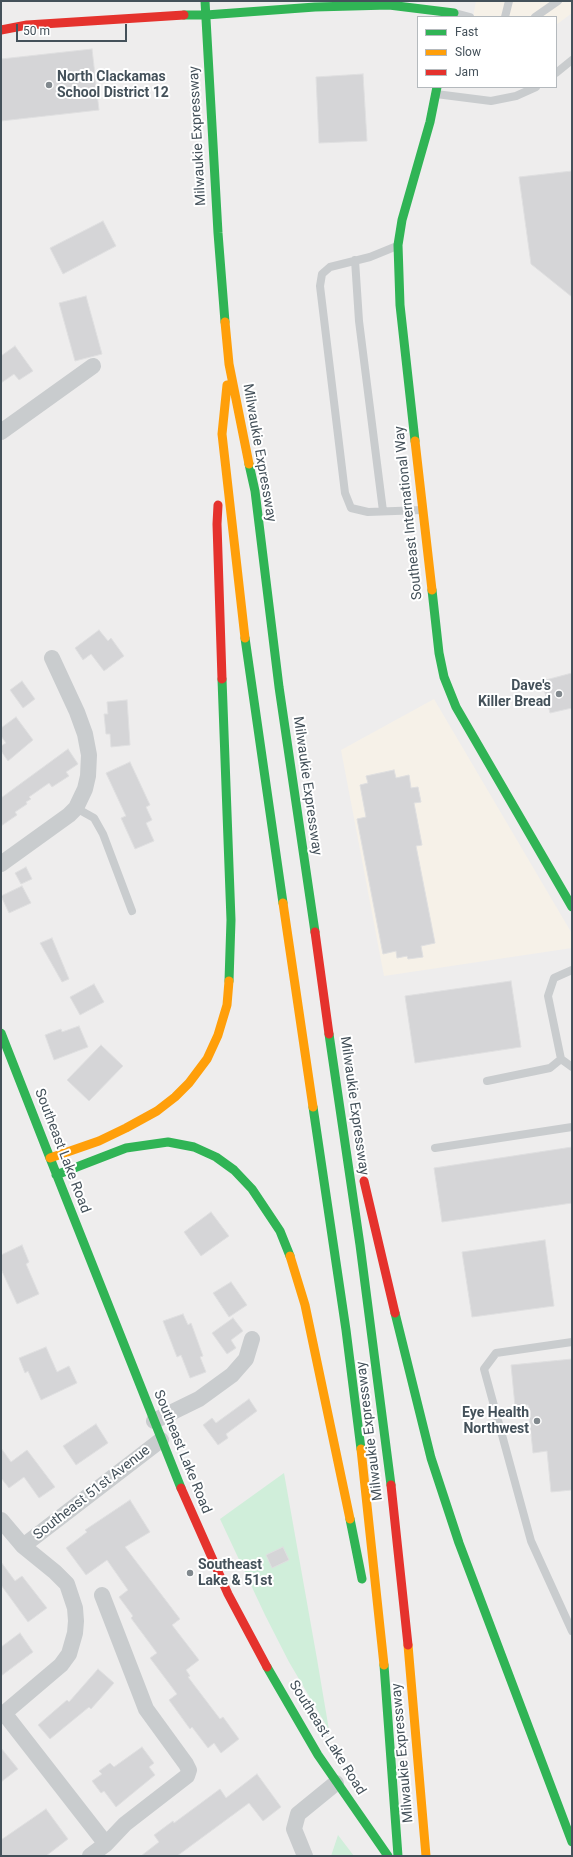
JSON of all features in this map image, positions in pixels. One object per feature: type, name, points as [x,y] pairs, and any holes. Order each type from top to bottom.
[{"type":"main road","name":"Milwaukie Expressway","points":[[205,1],[218,233],[228,364],[255,491],[279,687],[360,1245],[406,1620],[426,1856]]},
{"type":"main road","points":[[1,30],[48,23],[315,7],[390,5],[453,15],[456,1]]},
{"type":"main road","name":"Southeast International Way","points":[[437,90],[402,220],[398,245],[400,305],[439,653],[448,689],[464,722],[572,907]]},
{"type":"main road","name":"Milwaukie Expressway","points":[[228,364],[222,434],[249,668],[347,1338],[364,1474],[388,1700],[398,1856]]},
{"type":"main road","points":[[50,1158],[99,1140],[126,1128],[157,1111],[175,1097],[189,1083],[207,1059],[218,1035],[227,1005],[231,967],[231,920],[217,524],[222,434]]},
{"type":"main road","name":"Southeast Lake Road","points":[[1,1033],[161,1440],[205,1545],[247,1632],[291,1710],[336,1783],[388,1856]]},
{"type":"main road","points":[[331,1045],[355,1144]]},
{"type":"main road","points":[[56,1175],[126,1148],[168,1142],[194,1147],[216,1157],[234,1170],[252,1188],[280,1231],[291,1259],[305,1305],[365,1591]]},
{"type":"main road","points":[[362,1175],[431,1458],[459,1543],[572,1842]]},
{"type":"main road","points":[[368,1607],[388,1700]]},
{"type":"street","points":[[1,432],[93,366]]},
{"type":"street","points":[[1,864],[69,816],[76,808],[85,789],[88,776],[89,754],[77,712],[52,658]]},
{"type":"street","points":[[154,1421],[199,1399],[232,1375],[246,1358],[252,1339]]},
{"type":"street","name":"Southeast 51st Avenue","points":[[24,1546],[161,1440]]},
{"type":"street","points":[[1,1520],[24,1546],[56,1572],[66,1584],[75,1608],[75,1633],[69,1654],[61,1665],[3,1715],[106,1844]]},
{"type":"street","points":[[90,1856],[106,1844],[125,1824],[187,1776],[189,1770],[146,1709],[102,1595]]},
{"type":"street","points":[[305,1856],[294,1829],[298,1814],[336,1783]]},
{"type":"lane","points":[[505,16],[509,1]]},
{"type":"lane","points":[[536,16],[558,1]]},
{"type":"lane","points":[[557,72],[572,60]]},
{"type":"lane","points":[[437,90],[491,101],[516,96],[534,88]]},
{"type":"lane","points":[[398,245],[370,256],[330,267],[322,274],[320,286],[345,493],[351,508],[368,512],[422,510]]},
{"type":"lane","points":[[355,260],[359,321],[383,511]]},
{"type":"lane","points":[[76,808],[94,818],[103,834],[132,910]]},
{"type":"lane","points":[[572,970],[554,978],[548,996],[561,1059],[572,1067]]},
{"type":"lane","points":[[487,1081],[550,1068],[561,1059]]},
{"type":"lane","points":[[435,1148],[572,1127]]},
{"type":"lane","points":[[572,1342],[496,1353],[484,1369],[530,1541],[572,1631]]},
{"type":"shaded area","points":[[476,1],[572,1],[572,13],[557,24],[557,16],[473,16]]},
{"type":"shaded area","points":[[434,699],[571,932],[572,948],[384,976],[341,750]]},
{"type":"green space","points":[[284,1473],[329,1730],[289,1662],[220,1519]]},
{"type":"green space","points":[[338,1835],[354,1856],[331,1856]]},
{"type":"building","name":"North Clackamas School District 12","points":[[92,49],[99,110],[1,121],[1,59]]},
{"type":"building","points":[[363,74],[367,141],[319,143],[316,77]]},
{"type":"building","points":[[572,171],[572,297],[531,264],[519,177]]},
{"type":"building","points":[[103,221],[116,246],[63,274],[50,248]]},
{"type":"building","points":[[86,296],[102,354],[75,361],[59,303]]},
{"type":"building","points":[[15,346],[33,371],[19,380],[14,374],[1,383],[1,356]]},
{"type":"building","points":[[99,630],[108,641],[111,638],[124,656],[104,671],[91,654],[83,660],[75,648]]},
{"type":"building","name":"Dave's Killer Bread","points":[[572,673],[572,708],[550,713],[542,681]]},
{"type":"building","points":[[22,681],[35,699],[23,708],[10,690]]},
{"type":"building","points":[[127,700],[130,745],[111,747],[110,734],[106,734],[104,714],[108,714],[107,702]]},
{"type":"building","points":[[16,717],[33,740],[8,761],[1,751],[1,746],[6,743],[1,736],[1,728]]},
{"type":"building","points":[[68,749],[78,764],[66,772],[69,776],[52,787],[49,783],[29,797],[31,799],[26,802],[27,804],[15,812],[17,815],[1,826],[1,798]]},
{"type":"building","points":[[130,762],[150,805],[146,807],[152,820],[146,823],[154,841],[135,849],[121,818],[126,816],[106,773]]},
{"type":"building","points":[[394,770],[396,778],[409,775],[411,788],[418,787],[421,802],[414,803],[422,845],[416,846],[435,943],[421,946],[423,957],[408,959],[407,956],[397,958],[396,951],[383,954],[357,819],[366,817],[360,785],[368,783],[366,776]]},
{"type":"building","points":[[26,867],[32,879],[21,884],[15,873]]},
{"type":"building","points":[[22,886],[31,903],[9,913],[1,896]]},
{"type":"building","points":[[52,938],[69,979],[62,982],[40,943]]},
{"type":"building","points":[[511,981],[521,1047],[415,1063],[405,996]]},
{"type":"building","points":[[94,984],[104,1002],[80,1015],[70,997]]},
{"type":"building","points":[[79,1026],[88,1047],[54,1060],[45,1035],[61,1029],[62,1032]]},
{"type":"building","points":[[101,1045],[123,1066],[89,1101],[67,1080]]},
{"type":"building","points":[[572,1147],[572,1203],[442,1222],[434,1168]]},
{"type":"building","points":[[211,1212],[229,1236],[201,1256],[184,1232]]},
{"type":"building","points":[[545,1240],[554,1306],[472,1317],[462,1252]]},
{"type":"building","points":[[22,1245],[29,1262],[26,1264],[39,1294],[17,1304],[1,1269],[1,1255]]},
{"type":"building","points":[[231,1282],[247,1305],[229,1317],[213,1293]]},
{"type":"building","points":[[183,1314],[188,1325],[191,1323],[203,1356],[200,1357],[206,1372],[190,1378],[181,1355],[177,1357],[163,1321]]},
{"type":"building","points":[[233,1318],[243,1331],[231,1340],[236,1348],[227,1354],[212,1333]]},
{"type":"building","points":[[46,1347],[57,1372],[69,1366],[77,1383],[41,1400],[28,1371],[25,1373],[19,1358]]},
{"type":"building","points":[[572,1359],[572,1490],[551,1492],[547,1451],[533,1453],[528,1405],[515,1406],[511,1365]]},
{"type":"building","points":[[249,1399],[257,1411],[226,1434],[228,1438],[218,1445],[203,1425],[212,1418],[216,1423]]},
{"type":"building","points":[[96,1424],[108,1443],[76,1465],[63,1446]]},
{"type":"building","points":[[1,1448],[11,1462],[27,1450],[55,1487],[39,1498],[24,1477],[9,1488],[1,1478]]},
{"type":"building","points":[[130,1500],[150,1532],[125,1547],[180,1619],[172,1625],[199,1660],[186,1670],[190,1676],[188,1677],[220,1719],[223,1717],[239,1739],[221,1753],[214,1743],[208,1748],[192,1727],[190,1729],[169,1700],[177,1694],[150,1658],[157,1653],[131,1618],[133,1616],[119,1597],[128,1590],[107,1560],[86,1575],[66,1548],[87,1532],[85,1530]]},
{"type":"building","points":[[283,1547],[289,1560],[272,1568],[266,1555]]},
{"type":"building","points":[[1,1562],[15,1581],[22,1576],[47,1608],[28,1622],[1,1585]]},
{"type":"building","points":[[20,1633],[33,1652],[1,1676],[1,1647]]},
{"type":"building","points":[[98,1669],[114,1683],[91,1709],[89,1707],[50,1739],[38,1725],[67,1700],[69,1702]]},
{"type":"building","points":[[142,1747],[154,1763],[149,1767],[155,1775],[116,1807],[104,1791],[101,1793],[92,1781],[102,1774],[99,1771],[110,1763],[114,1767]]},
{"type":"building","points":[[1,1748],[18,1769],[1,1782]]},
{"type":"building","points":[[257,1774],[281,1807],[263,1821],[249,1803],[177,1856],[141,1856],[159,1842],[154,1835],[173,1821],[174,1823],[220,1789],[226,1798]]},
{"type":"building","points":[[46,1809],[68,1839],[46,1856],[1,1856],[1,1840]]},
{"type":"traffic: fast","points":[[205,1],[218,233],[225,322]]},
{"type":"traffic: fast","points":[[184,15],[206,15],[315,7],[389,5],[454,13]]},
{"type":"traffic: fast","points":[[415,441],[400,305],[398,245],[402,220],[430,122],[437,88]]},
{"type":"traffic: fast","points":[[249,464],[255,491],[279,687],[315,932]]},
{"type":"traffic: fast","points":[[432,590],[439,653],[444,677],[456,707],[572,907]]},
{"type":"traffic: fast","points":[[245,638],[283,903]]},
{"type":"traffic: fast","points":[[222,679],[231,920],[229,981]]},
{"type":"traffic: fast","points":[[1,1033],[50,1158]]},
{"type":"traffic: fast","points":[[329,1034],[360,1245],[391,1485]]},
{"type":"traffic: fast","points":[[313,1107],[346,1330],[361,1449]]},
{"type":"traffic: fast","points":[[56,1175],[126,1148],[168,1142],[194,1147],[216,1157],[234,1170],[252,1189],[280,1231],[290,1256]]},
{"type":"traffic: fast","points":[[50,1158],[181,1488]]},
{"type":"traffic: fast","points":[[395,1313],[431,1458],[459,1543],[572,1842]]},
{"type":"traffic: fast","points":[[350,1519],[362,1579]]},
{"type":"traffic: fast","points":[[384,1665],[398,1856]]},
{"type":"traffic: fast","points":[[267,1667],[318,1755],[388,1856]]},
{"type":"traffic: slow","points":[[225,322],[229,364],[249,464]]},
{"type":"traffic: slow","points":[[227,385],[222,434],[245,638]]},
{"type":"traffic: slow","points":[[415,441],[432,590]]},
{"type":"traffic: slow","points":[[283,903],[313,1107]]},
{"type":"traffic: slow","points":[[50,1158],[99,1141],[126,1128],[157,1111],[175,1097],[189,1083],[207,1059],[218,1035],[227,1005],[229,981]]},
{"type":"traffic: slow","points":[[290,1256],[305,1305],[350,1519]]},
{"type":"traffic: slow","points":[[361,1449],[384,1665]]},
{"type":"traffic: slow","points":[[408,1645],[426,1856]]},
{"type":"traffic: jam","points":[[1,30],[27,25],[184,15]]},
{"type":"traffic: jam","points":[[218,505],[217,524],[222,679]]},
{"type":"traffic: jam","points":[[315,932],[329,1034]]},
{"type":"traffic: jam","points":[[364,1181],[395,1313]]},
{"type":"traffic: jam","points":[[391,1485],[408,1645]]},
{"type":"traffic: jam","points":[[181,1488],[228,1594],[267,1667]]},
{"type":"place","name":"North Clackamas School District 12","points":[[49,85]]},
{"type":"place","name":"Dave's Killer Bread","points":[[559,694]]},
{"type":"place","name":"Eye Health Northwest","points":[[537,1421]]},
{"type":"place","name":"Southeast Lake & 51st","points":[[190,1573]]}]
